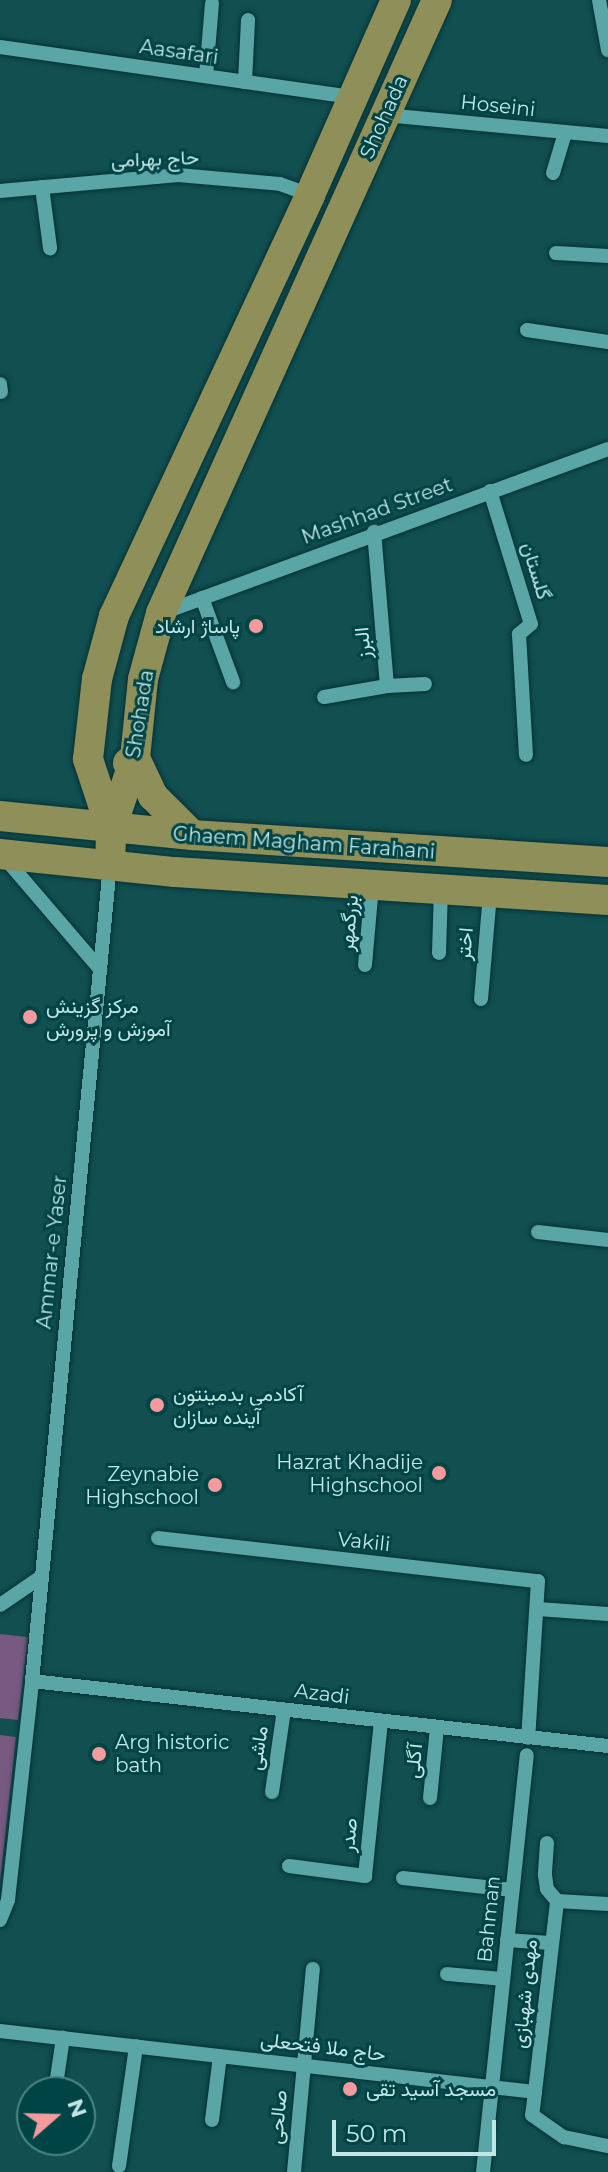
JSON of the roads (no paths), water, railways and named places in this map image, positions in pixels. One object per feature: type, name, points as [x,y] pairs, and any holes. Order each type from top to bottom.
[{"type":"main road","name":"Shohada","points":[[111,829],[88,759],[97,679],[114,616],[310,195],[396,0]]},
{"type":"main road","name":"Shohada","points":[[111,829],[135,758],[143,679],[161,613],[437,0]]},
{"type":"main road","points":[[88,759],[99,769],[112,771],[135,758],[153,796],[192,835]]},
{"type":"main road","name":"Ghaem Magham Farahani","points":[[0,816],[111,829],[608,862]]},
{"type":"main road","points":[[110,865],[111,829]]},
{"type":"main road","name":"Ghaem Magham Farahani","points":[[0,854],[372,885],[608,900]]},
{"type":"street","points":[[599,0],[608,50]]},
{"type":"street","points":[[206,76],[212,3]]},
{"type":"street","points":[[245,82],[248,20]]},
{"type":"street","name":"Aasafari","points":[[0,47],[353,97]]},
{"type":"street","name":"Hoseini","points":[[385,115],[608,136]]},
{"type":"street","points":[[553,173],[565,133]]},
{"type":"street","name":"حاج بهرامی","points":[[0,191],[178,175],[280,184],[310,195]]},
{"type":"street","points":[[42,187],[50,248]]},
{"type":"street","points":[[556,253],[608,256]]},
{"type":"street","points":[[527,330],[608,342]]},
{"type":"street","points":[[0,384],[1,392]]},
{"type":"street","name":"Mashhad Street","points":[[161,613],[374,532],[608,449]]},
{"type":"street","name":"گلستان","points":[[490,491],[531,624],[519,634],[526,755]]},
{"type":"street","name":"البرز","points":[[324,697],[387,686],[374,532]]},
{"type":"street","points":[[202,598],[233,682]]},
{"type":"street","points":[[387,686],[425,684]]},
{"type":"street","points":[[0,854],[100,969]]},
{"type":"street","name":"Ammar-e Yaser","points":[[0,1920],[8,1900],[32,1681],[110,865]]},
{"type":"street","name":"بزرگمهر","points":[[365,965],[372,885]]},
{"type":"street","points":[[439,953],[441,889]]},
{"type":"street","name":"اختر","points":[[481,999],[490,893]]},
{"type":"street","points":[[538,1232],[608,1240]]},
{"type":"street","name":"Vakili","points":[[158,1538],[538,1581],[528,1738]]},
{"type":"street","points":[[0,1605],[41,1577]]},
{"type":"street","points":[[538,1609],[608,1614]]},
{"type":"street","name":"Azadi","points":[[32,1681],[608,1746]]},
{"type":"street","name":"ماشی","points":[[272,1792],[284,1710]]},
{"type":"street","name":"صدر","points":[[289,1866],[365,1876],[381,1721]]},
{"type":"street","name":"آگلی","points":[[430,1798],[437,1728]]},
{"type":"street","name":"Bahman","points":[[483,2172],[527,1755]]},
{"type":"street","points":[[547,1843],[547,1889],[557,1901],[608,1904]]},
{"type":"street","points":[[403,1878],[512,1890]]},
{"type":"street","name":"مهدی شهبازی","points":[[535,2092],[557,1901]]},
{"type":"street","points":[[507,1940],[550,1943]]},
{"type":"street","name":"صالحی","points":[[294,2172],[313,1969]]},
{"type":"street","points":[[447,1974],[503,1979]]},
{"type":"street","name":"حاج ملا فتحعلی","points":[[0,2031],[535,2092]]},
{"type":"street","points":[[57,2076],[63,2038]]},
{"type":"street","points":[[119,2166],[136,2046]]},
{"type":"street","points":[[212,2120],[220,2056]]},
{"type":"street","points":[[535,2092],[532,2115],[564,2137],[608,2146]]},
{"type":"place","name":"پاساژ ارشاد","points":[[256,626]]},
{"type":"place","name":"مرکز گزینش آموزش و پرورش","points":[[30,1017]]},
{"type":"place","name":"آکادمی بدمینتون آینده سازان","points":[[157,1405]]},
{"type":"place","name":"Hazrat Khadije Highschool","points":[[439,1473]]},
{"type":"place","name":"Zeynabie Highschool","points":[[215,1485]]},
{"type":"place","name":"Arg historic bath","points":[[99,1754]]},
{"type":"place","name":"مسجد آسید تقی","points":[[350,2089]]}]
